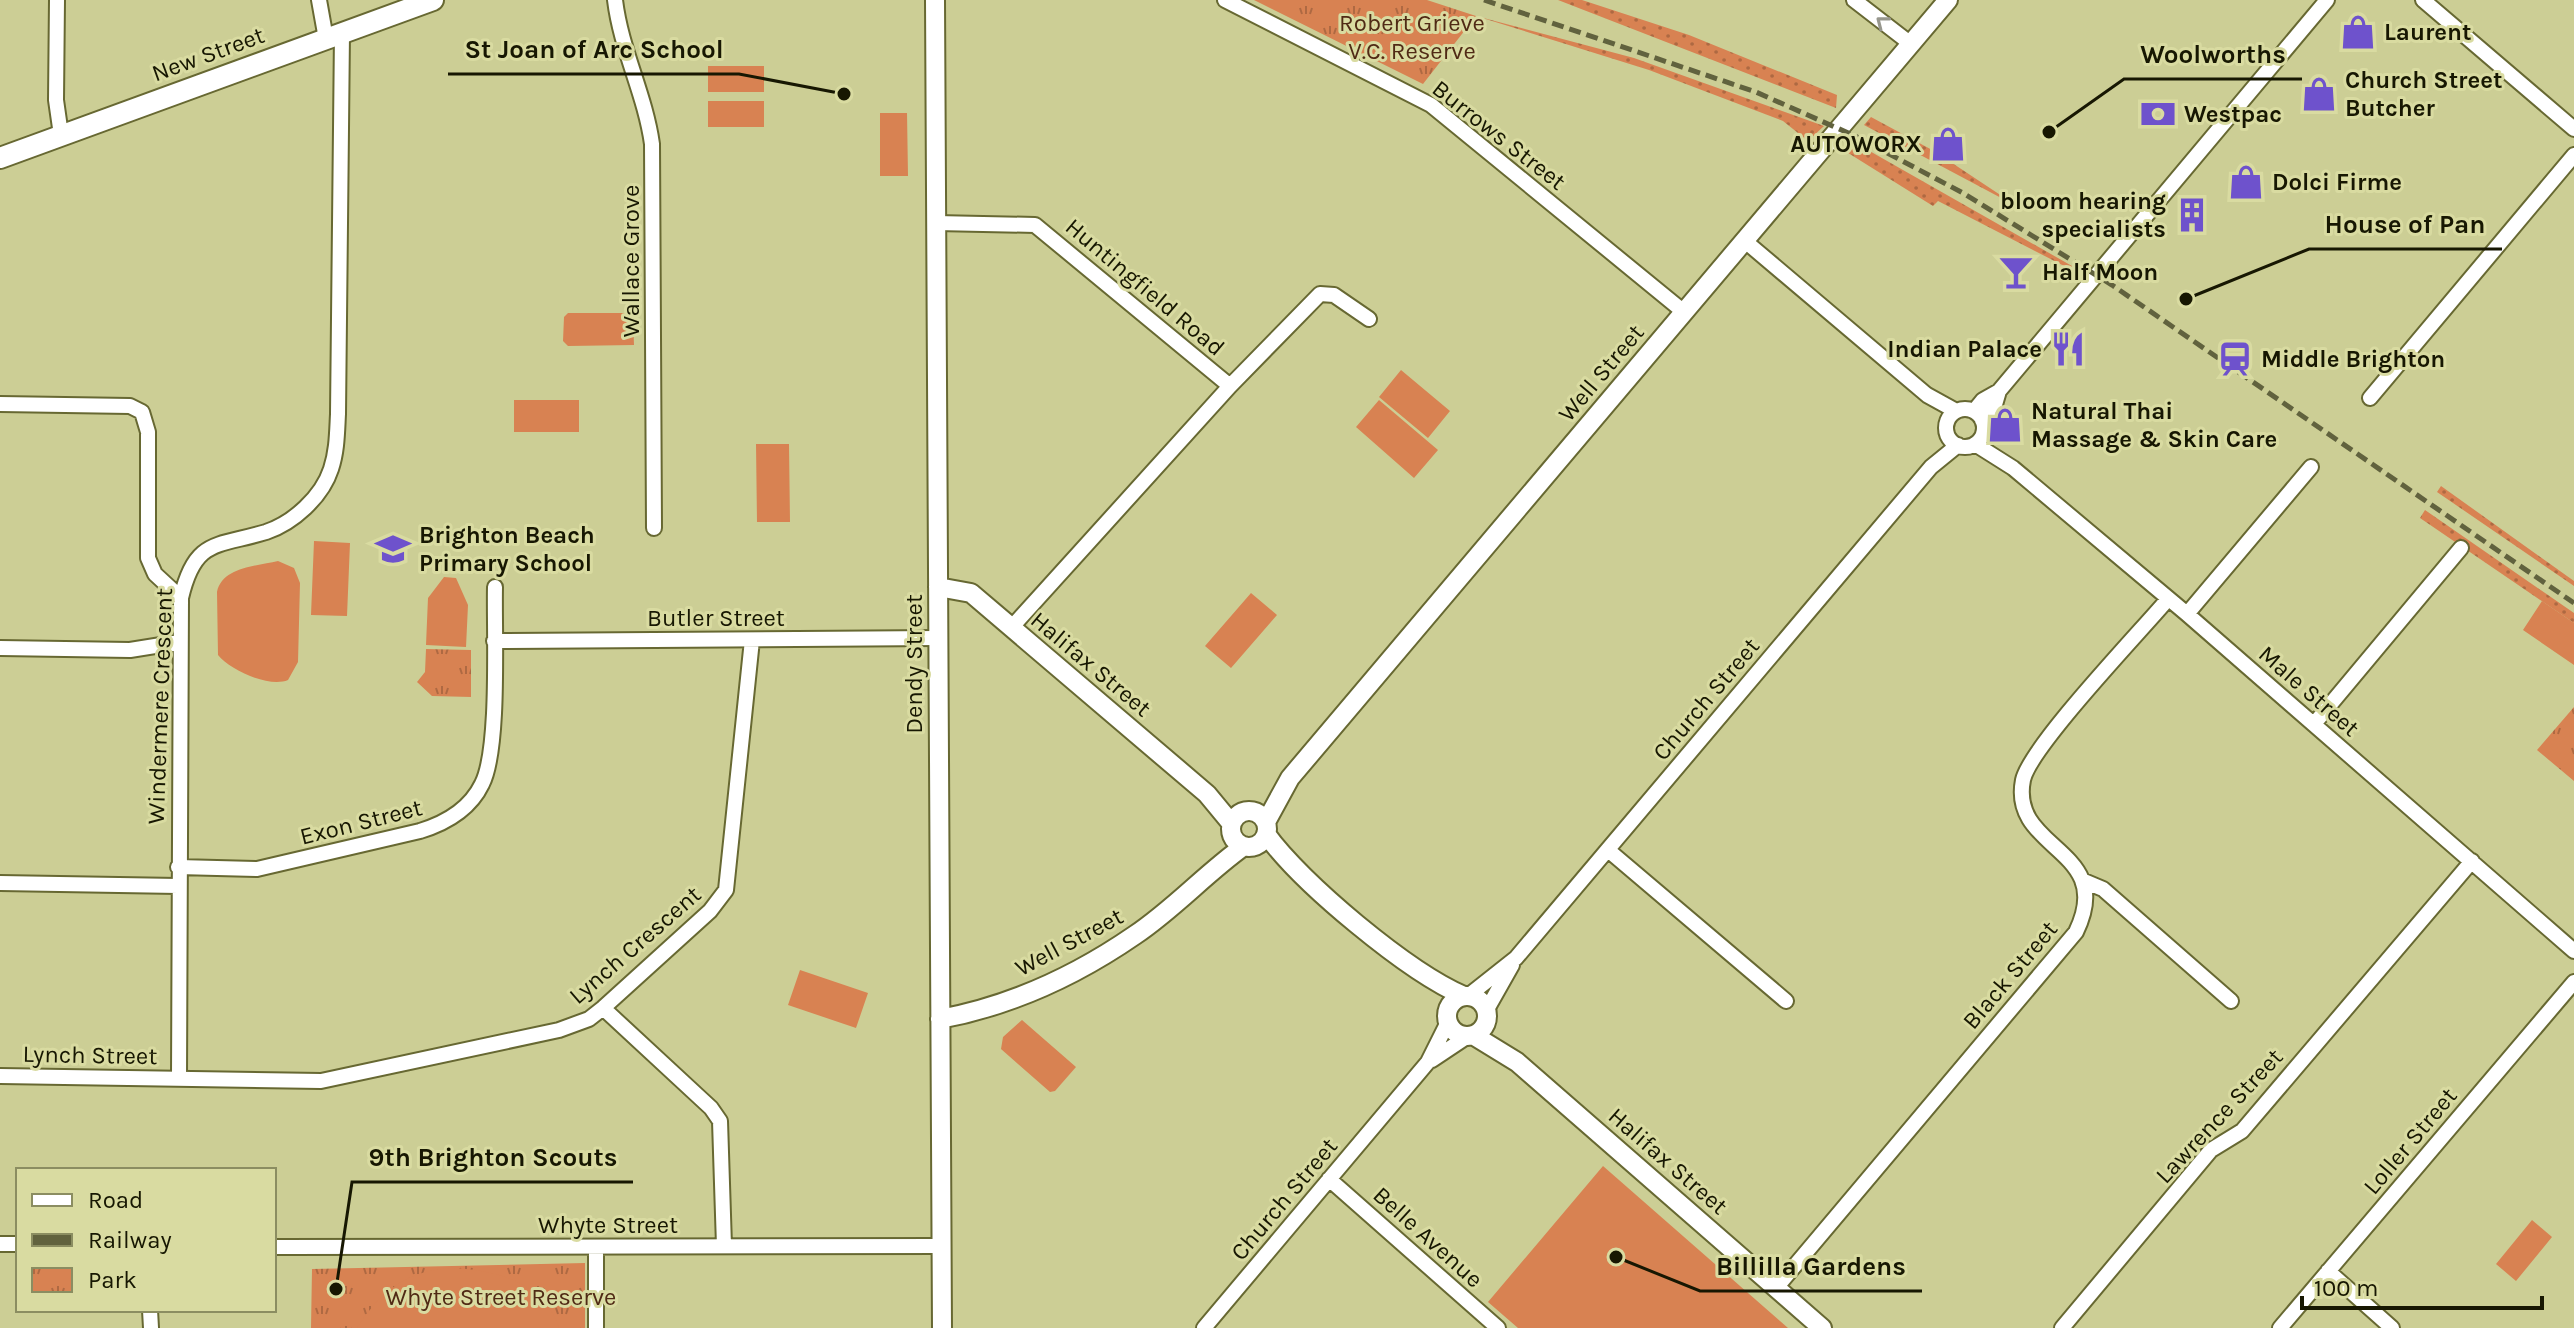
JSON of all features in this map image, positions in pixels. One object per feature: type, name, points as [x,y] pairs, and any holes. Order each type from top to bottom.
[{"type":"main road","name":"New Street","points":[[0,158],[433,0]]},
{"type":"street","points":[[57,0],[56,100],[61,135]]},
{"type":"street","name":"Windermere Crescent","points":[[179,1078],[180,642],[181,598],[186,576],[204,552],[220,541],[265,532],[296,515],[310,502],[330,473],[338,414],[334,36],[319,0]]},
{"type":"street","name":"Wallace Grove","points":[[615,0],[624,53],[643,105],[652,144],[654,528]]},
{"type":"street","name":"Dendy Street","points":[[935,0],[942,1328]]},
{"type":"street","name":"Burrows Street","points":[[1225,0],[1431,105],[1684,312]]},
{"type":"street","points":[[1854,0],[1911,44]]},
{"type":"street","name":"Well Street","points":[[940,1019],[979,1011],[1061,979],[1137,935],[1204,877],[1249,828],[1948,0]]},
{"type":"street","points":[[1978,427],[1983,400],[1999,391],[2327,0]]},
{"type":"street","points":[[2423,0],[2574,129]]},
{"type":"street","points":[[2370,398],[2574,155]]},
{"type":"street","name":"Huntingfield Road","points":[[936,223],[1035,225],[1230,386]]},
{"type":"street","points":[[1745,241],[1927,395],[1952,428]]},
{"type":"street","name":"Huntingfield Road","points":[[1011,628],[1230,386],[1320,294],[1334,295],[1369,319]]},
{"type":"street","points":[[0,404],[130,406],[142,412],[148,432],[148,558],[155,574],[181,598]]},
{"type":"street","points":[[1952,428],[1978,427]]},
{"type":"street","points":[[1952,428],[1978,427]]},
{"type":"street","name":"Male Street","points":[[1978,427],[2013,468],[2187,614],[2574,951]]},
{"type":"street","name":"Church Street","points":[[1204,1328],[1428,1062],[1478,1026],[1516,958],[1931,467],[1952,428]]},
{"type":"street","points":[[2187,614],[2311,467]]},
{"type":"street","points":[[2314,724],[2461,548]]},
{"type":"street","name":"Exon Street","points":[[178,867],[266,867],[420,831],[451,818],[474,797],[487,773],[495,587]]},
{"type":"street","name":"Halifax Street","points":[[938,587],[971,593],[1413,968],[1466,996]]},
{"type":"street","points":[[2168,599],[2040,748],[2024,777],[2023,798],[2029,820],[2076,865],[2084,881],[2103,889],[2231,1001]]},
{"type":"street","name":"Butler Street","points":[[494,641],[938,638]]},
{"type":"street","name":"Lynch Crescent","points":[[179,1078],[328,1079],[559,1030],[589,1019],[710,911],[726,890],[752,640]]},
{"type":"street","points":[[0,648],[130,650],[180,642]]},
{"type":"street","points":[[1608,850],[1786,1001]]},
{"type":"street","name":"Lawrence Street","points":[[2062,1328],[2211,1150],[2242,1131],[2472,861]]},
{"type":"street","name":"Black Street","points":[[1776,1288],[2069,941],[2085,907],[2084,881]]},
{"type":"street","points":[[0,883],[178,886]]},
{"type":"street","name":"Church Street","points":[[1466,996],[1516,958]]},
{"type":"street","name":"Halifax Street","points":[[1413,968],[1448,1017]]},
{"type":"street","name":"Loller Street","points":[[2280,1328],[2574,982]]},
{"type":"street","points":[[1466,996],[1480,1001],[1478,1026],[1456,1032],[1448,1017],[1453,1002],[1466,996]]},
{"type":"street","points":[[603,1008],[711,1108],[720,1121],[724,1246]]},
{"type":"street","name":"Church Street","points":[[1428,1062],[1448,1017]]},
{"type":"street","name":"Halifax Street","points":[[1478,1026],[1822,1328]]},
{"type":"street","name":"Lynch Street","points":[[0,1076],[179,1078]]},
{"type":"street","name":"Belle Avenue","points":[[1329,1179],[1498,1328]]},
{"type":"street","name":"Whyte Street","points":[[276,1247],[941,1246]]},
{"type":"street","points":[[596,1248],[596,1328]]},
{"type":"street","points":[[2328,1271],[2392,1328]]},
{"type":"green space","name":"Robert Grieve V.C. Reserve","points":[[1254,0],[1427,0],[1476,16],[1423,84]]},
{"type":"green space","points":[[1558,0],[1582,0],[1689,35],[1837,95],[1836,108]]},
{"type":"green space","points":[[1476,16],[1634,58],[1824,126],[1808,141],[1783,121],[1649,70]]},
{"type":"green space","points":[[708,66],[764,66],[764,92],[708,92]]},
{"type":"green space","points":[[708,101],[764,101],[764,127],[708,127]]},
{"type":"green space","points":[[880,113],[907,113],[908,176],[880,176]]},
{"type":"green space","points":[[1871,117],[1934,151],[2020,208],[1864,125]]},
{"type":"green space","points":[[1852,141],[2072,266],[2070,269],[1938,201],[1933,206],[1845,151]]},
{"type":"green space","points":[[568,313],[628,313],[633,319],[634,345],[568,346],[563,341],[564,317]]},
{"type":"green space","points":[[1401,370],[1450,411],[1428,438],[1379,397]]},
{"type":"green space","points":[[514,400],[579,400],[579,432],[514,432]]},
{"type":"green space","points":[[1379,400],[1438,450],[1414,478],[1356,427]]},
{"type":"green space","points":[[756,444],[789,444],[790,522],[757,522]]},
{"type":"green space","points":[[2441,486],[2574,581],[2574,586],[2437,492]]},
{"type":"green space","points":[[2425,510],[2574,613],[2574,623],[2420,518]]},
{"type":"green space","points":[[314,541],[350,543],[347,616],[311,615]]},
{"type":"green space","points":[[278,561],[294,568],[300,583],[298,662],[288,680],[271,682],[250,676],[218,655],[217,592],[220,584],[233,573]]},
{"type":"green space","points":[[444,577],[456,578],[468,605],[466,647],[426,645],[428,598]]},
{"type":"green space","points":[[1251,593],[1277,615],[1231,668],[1205,646]]},
{"type":"green space","points":[[2542,601],[2574,623],[2574,665],[2523,630]]},
{"type":"green space","points":[[426,649],[471,650],[471,697],[432,696],[417,682],[425,672]]},
{"type":"green space","points":[[2574,707],[2574,781],[2537,750]]},
{"type":"green space","points":[[800,970],[868,993],[856,1028],[788,1005]]},
{"type":"green space","points":[[1022,1020],[1076,1067],[1055,1091],[1050,1092],[1001,1049],[1003,1037]]},
{"type":"green space","points":[[1603,1166],[1788,1328],[1518,1328],[1488,1302]]},
{"type":"green space","points":[[2532,1220],[2552,1237],[2516,1281],[2496,1264]]},
{"type":"green space","name":"Whyte Street Reserve","points":[[585,1263],[585,1328],[311,1328],[312,1269]]},
{"type":"green space","points":[[456,1268],[488,1272],[518,1282],[543,1300],[559,1328],[357,1328],[376,1302],[398,1284],[424,1272]]},
{"type":"railway","points":[[1484,0],[1756,92],[1855,136],[1963,193],[2112,285],[2574,603]]},
{"type":"place","name":"Laurent","points":[[2358,32]]},
{"type":"place","name":"St Joan of Arc School","points":[[844,94]]},
{"type":"place","name":"Church Street Butcher","points":[[2319,94]]},
{"type":"place","name":"Westpac","points":[[2158,114]]},
{"type":"place","name":"Woolworths","points":[[2049,132]]},
{"type":"place","name":"AUTOWORX","points":[[1948,144]]},
{"type":"place","name":"Dolci Firme","points":[[2246,182]]},
{"type":"place","name":"bloom hearing specialists","points":[[2192,215]]},
{"type":"place","name":"Half Moon","points":[[2016,272]]},
{"type":"place","name":"House of Pan","points":[[2186,299]]},
{"type":"place","name":"Indian Palace","points":[[2068,349]]},
{"type":"place","name":"Middle Brighton","points":[[2235,359]]},
{"type":"place","name":"Natural Thai Massage & Skin Care","points":[[2005,425]]},
{"type":"place","name":"Brighton Beach Primary School","points":[[393,549]]},
{"type":"place","name":"Billilla Gardens","points":[[1616,1257]]},
{"type":"place","name":"9th Brighton Scouts","points":[[336,1289]]}]
